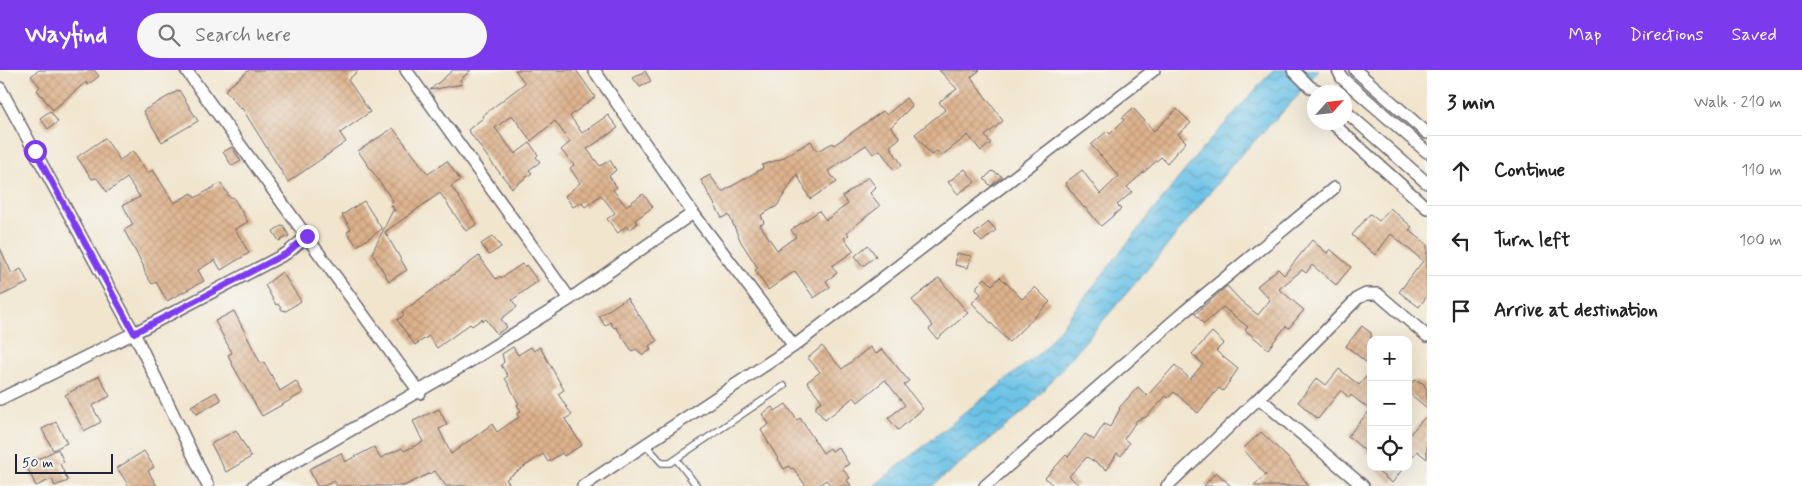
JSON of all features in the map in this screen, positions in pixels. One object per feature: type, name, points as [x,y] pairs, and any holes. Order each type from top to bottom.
[{"type":"street","points":[[186,70],[420,392]]},
{"type":"street","points":[[406,70],[570,299]]},
{"type":"street","points":[[594,70],[693,213],[794,346]]},
{"type":"street","points":[[1293,70],[1308,85]]},
{"type":"street","points":[[1338,70],[1342,78],[1427,152]]},
{"type":"street","points":[[1355,70],[1427,133]]},
{"type":"street","points":[[583,486],[794,346],[1152,71]]},
{"type":"street","points":[[0,88],[134,333],[208,486]]},
{"type":"street","points":[[1352,117],[1427,183]]},
{"type":"street","points":[[1340,130],[1427,208]]},
{"type":"street","points":[[985,486],[1184,311],[1334,188]]},
{"type":"street","points":[[253,486],[420,392],[570,299],[693,213]]},
{"type":"street","points":[[0,399],[134,333],[287,253],[307,236]]},
{"type":"street","points":[[1167,486],[1259,398],[1358,298],[1366,294],[1378,294],[1427,336]]},
{"type":"street","points":[[1259,398],[1363,486]]},
{"type":"lane","points":[[646,444],[664,464],[676,458],[784,386]]},
{"type":"lane","points":[[676,458],[697,486]]},
{"type":"water","points":[[1273,70],[1319,70],[1295,99],[1235,161],[1162,252],[1026,410],[932,486],[874,486],[1042,351],[1198,154]]},
{"type":"building","points":[[39,70],[94,70],[99,76],[88,85],[86,82],[53,110],[37,90],[40,87],[31,76]]},
{"type":"building","points":[[249,70],[359,70],[348,80],[370,112],[340,133],[346,142],[288,182],[242,108],[225,90]]},
{"type":"building","points":[[453,70],[471,70],[460,80],[463,84],[430,90]]},
{"type":"building","points":[[515,70],[576,70],[595,97],[570,116],[582,133],[608,115],[618,128],[587,149],[600,166],[610,160],[616,170],[609,176],[617,187],[613,190],[626,206],[643,194],[653,207],[635,220],[637,224],[629,230],[626,226],[618,233],[607,219],[615,213],[601,195],[585,207],[581,202],[573,207],[565,196],[580,183],[570,168],[574,165],[561,150],[570,142],[555,121],[531,141],[512,115],[495,128],[515,154],[530,143],[540,162],[529,170],[532,173],[512,188],[492,163],[468,130],[483,118],[482,116],[525,83]]},
{"type":"building","points":[[939,70],[980,70],[971,77],[1003,121],[985,136],[991,143],[981,151],[968,135],[941,156],[937,151],[931,155],[915,134],[945,110],[939,102],[957,89]]},
{"type":"building","points":[[645,71],[651,81],[640,87],[633,78]]},
{"type":"building","points":[[179,90],[198,121],[162,142],[143,111]]},
{"type":"building","points":[[906,98],[912,106],[891,127],[900,138],[890,146],[902,165],[894,170],[880,150],[873,154],[866,145],[828,171],[837,182],[810,199],[797,174],[777,206],[761,215],[764,223],[760,225],[777,250],[796,237],[791,230],[819,211],[826,220],[848,204],[842,197],[868,177],[876,187],[870,193],[880,206],[847,232],[849,235],[844,238],[854,251],[832,266],[837,273],[826,281],[830,287],[814,298],[795,271],[768,290],[755,270],[758,268],[741,242],[729,215],[722,218],[701,180],[710,175],[722,192],[763,168],[762,165],[781,159],[811,141],[817,151],[833,143],[834,145],[883,111],[887,115]]},
{"type":"building","points":[[1133,108],[1154,131],[1177,109],[1191,123],[1178,134],[1186,142],[1167,163],[1161,157],[1127,187],[1132,192],[1117,205],[1121,209],[1101,226],[1065,183],[1082,170],[1100,194],[1119,176],[1091,145],[1107,131],[1110,134],[1124,120],[1122,118]]},
{"type":"building","points":[[50,111],[58,122],[48,129],[40,118]]},
{"type":"building","points":[[393,128],[428,174],[447,161],[460,180],[451,186],[477,224],[466,231],[440,193],[385,232],[407,270],[389,281],[372,253],[393,210],[395,211],[390,203],[393,201],[358,151]]},
{"type":"building","points":[[105,138],[120,160],[133,151],[148,173],[153,170],[174,203],[192,193],[195,198],[221,183],[230,198],[233,197],[248,222],[235,229],[249,253],[221,270],[215,260],[198,270],[204,281],[167,301],[156,282],[152,284],[145,273],[143,265],[124,230],[133,225],[123,205],[140,197],[127,178],[107,192],[97,178],[92,179],[77,157]]},
{"type":"building","points":[[232,147],[241,161],[232,166],[223,152]]},
{"type":"building","points":[[965,169],[975,182],[958,194],[948,182]]},
{"type":"building","points":[[992,171],[1002,176],[991,186],[984,179]]},
{"type":"building","points":[[364,201],[382,229],[357,246],[347,232],[351,229],[342,215]]},
{"type":"building","points":[[1390,208],[1412,227],[1409,230],[1427,244],[1427,296],[1419,307],[1399,292],[1423,261],[1391,234],[1375,255],[1352,235],[1370,214],[1379,221]]},
{"type":"building","points":[[989,222],[996,230],[982,242],[974,234]]},
{"type":"building","points":[[283,225],[289,236],[279,241],[273,231]]},
{"type":"building","points":[[493,236],[501,247],[489,255],[481,244]]},
{"type":"building","points":[[1312,240],[1327,253],[1330,249],[1351,267],[1336,285],[1312,265],[1306,273],[1302,270],[1279,289],[1304,310],[1289,328],[1286,326],[1268,349],[1245,330],[1248,327],[1223,307],[1204,324],[1195,314],[1227,286],[1258,315],[1270,300],[1257,286],[1278,269],[1284,275]]},
{"type":"building","points":[[868,245],[876,256],[863,266],[855,256]]},
{"type":"building","points":[[0,248],[12,274],[21,269],[28,283],[0,296]]},
{"type":"building","points":[[957,253],[971,256],[968,268],[955,265]]},
{"type":"building","points":[[479,256],[496,279],[500,276],[501,278],[522,264],[524,267],[526,265],[538,281],[512,300],[517,307],[501,319],[507,327],[497,334],[486,319],[483,321],[482,319],[472,326],[470,324],[437,348],[429,336],[415,345],[397,320],[404,315],[402,312]]},
{"type":"building","points":[[282,272],[301,301],[286,311],[282,310],[278,304],[276,305],[265,285]]},
{"type":"building","points":[[1000,277],[1022,299],[1035,287],[1050,302],[1009,342],[972,303],[981,294],[977,290],[977,286],[985,278],[992,285]]},
{"type":"building","points":[[939,278],[968,313],[937,339],[929,329],[933,326],[912,300]]},
{"type":"building","points":[[627,298],[657,341],[649,346],[651,350],[643,355],[636,349],[632,351],[616,327],[614,328],[610,322],[605,326],[599,316]]},
{"type":"building","points":[[234,311],[261,364],[264,362],[280,391],[296,381],[303,393],[262,416],[233,366],[228,355],[232,353],[215,321]]},
{"type":"building","points":[[1362,326],[1371,333],[1371,336],[1367,336],[1367,363],[1346,346]]},
{"type":"building","points":[[1212,332],[1224,343],[1216,351],[1238,369],[1223,391],[1219,388],[1198,413],[1174,392],[1168,398],[1166,396],[1146,417],[1137,420],[1124,439],[1129,443],[1121,456],[1117,453],[1107,470],[1087,457],[1069,476],[1080,486],[1054,486],[1045,478],[1066,455],[1068,457],[1085,434],[1094,440],[1104,424],[1110,427],[1119,408],[1138,387],[1147,396],[1175,365],[1190,379],[1203,364],[1192,354]]},
{"type":"building","points":[[822,346],[842,369],[870,347],[876,354],[882,349],[909,381],[904,385],[923,409],[898,430],[888,418],[905,405],[885,380],[858,402],[854,397],[825,420],[816,409],[816,405],[822,401],[807,382],[820,372],[808,358]]},
{"type":"building","points":[[513,347],[518,355],[531,347],[534,351],[540,347],[564,390],[558,394],[572,415],[565,419],[582,445],[564,456],[562,453],[548,462],[543,454],[506,479],[511,486],[446,486],[435,471],[404,486],[337,486],[334,481],[324,486],[317,486],[309,469],[341,453],[345,462],[374,447],[380,458],[402,448],[404,451],[423,442],[413,421],[439,409],[447,425],[439,429],[451,454],[492,424],[497,432],[519,417],[517,414],[521,411],[517,405],[519,404],[505,378],[508,376],[501,365],[504,362],[502,354]]},
{"type":"building","points":[[1339,369],[1359,385],[1367,376],[1367,408],[1351,395],[1349,398],[1341,390],[1318,419],[1298,402],[1317,378],[1326,385]]},
{"type":"building","points":[[99,376],[110,396],[92,406],[101,422],[84,431],[65,395]]},
{"type":"building","points":[[1415,380],[1423,383],[1427,390],[1427,408],[1412,396],[1412,383]]},
{"type":"building","points":[[216,392],[221,400],[197,414],[191,406]]},
{"type":"building","points":[[786,404],[797,420],[800,418],[823,453],[830,448],[832,451],[838,447],[849,464],[842,468],[850,478],[847,480],[851,486],[831,486],[826,480],[818,486],[806,486],[793,468],[791,469],[789,466],[784,469],[761,430],[769,424],[762,414],[772,407],[775,411]]},
{"type":"building","points":[[1367,414],[1367,453],[1348,436]]},
{"type":"building","points":[[1427,415],[1427,459],[1417,451],[1412,457],[1412,432]]},
{"type":"building","points":[[56,422],[67,443],[53,450],[42,429]]},
{"type":"building","points":[[236,430],[251,457],[226,472],[211,444]]},
{"type":"building","points":[[1261,432],[1288,458],[1309,486],[1254,486],[1266,475],[1243,449]]},
{"type":"building","points":[[58,449],[64,462],[60,464],[68,481],[55,486],[52,479],[36,486],[26,465]]},
{"type":"building","points":[[144,451],[154,467],[148,471],[157,486],[129,486],[117,468]]},
{"type":"building","points":[[1377,471],[1401,471],[1392,483]]},
{"type":"building","points":[[1216,472],[1231,486],[1204,486]]},
{"type":"route","points":[[35,151],[134,333],[287,253],[307,236]]}]
